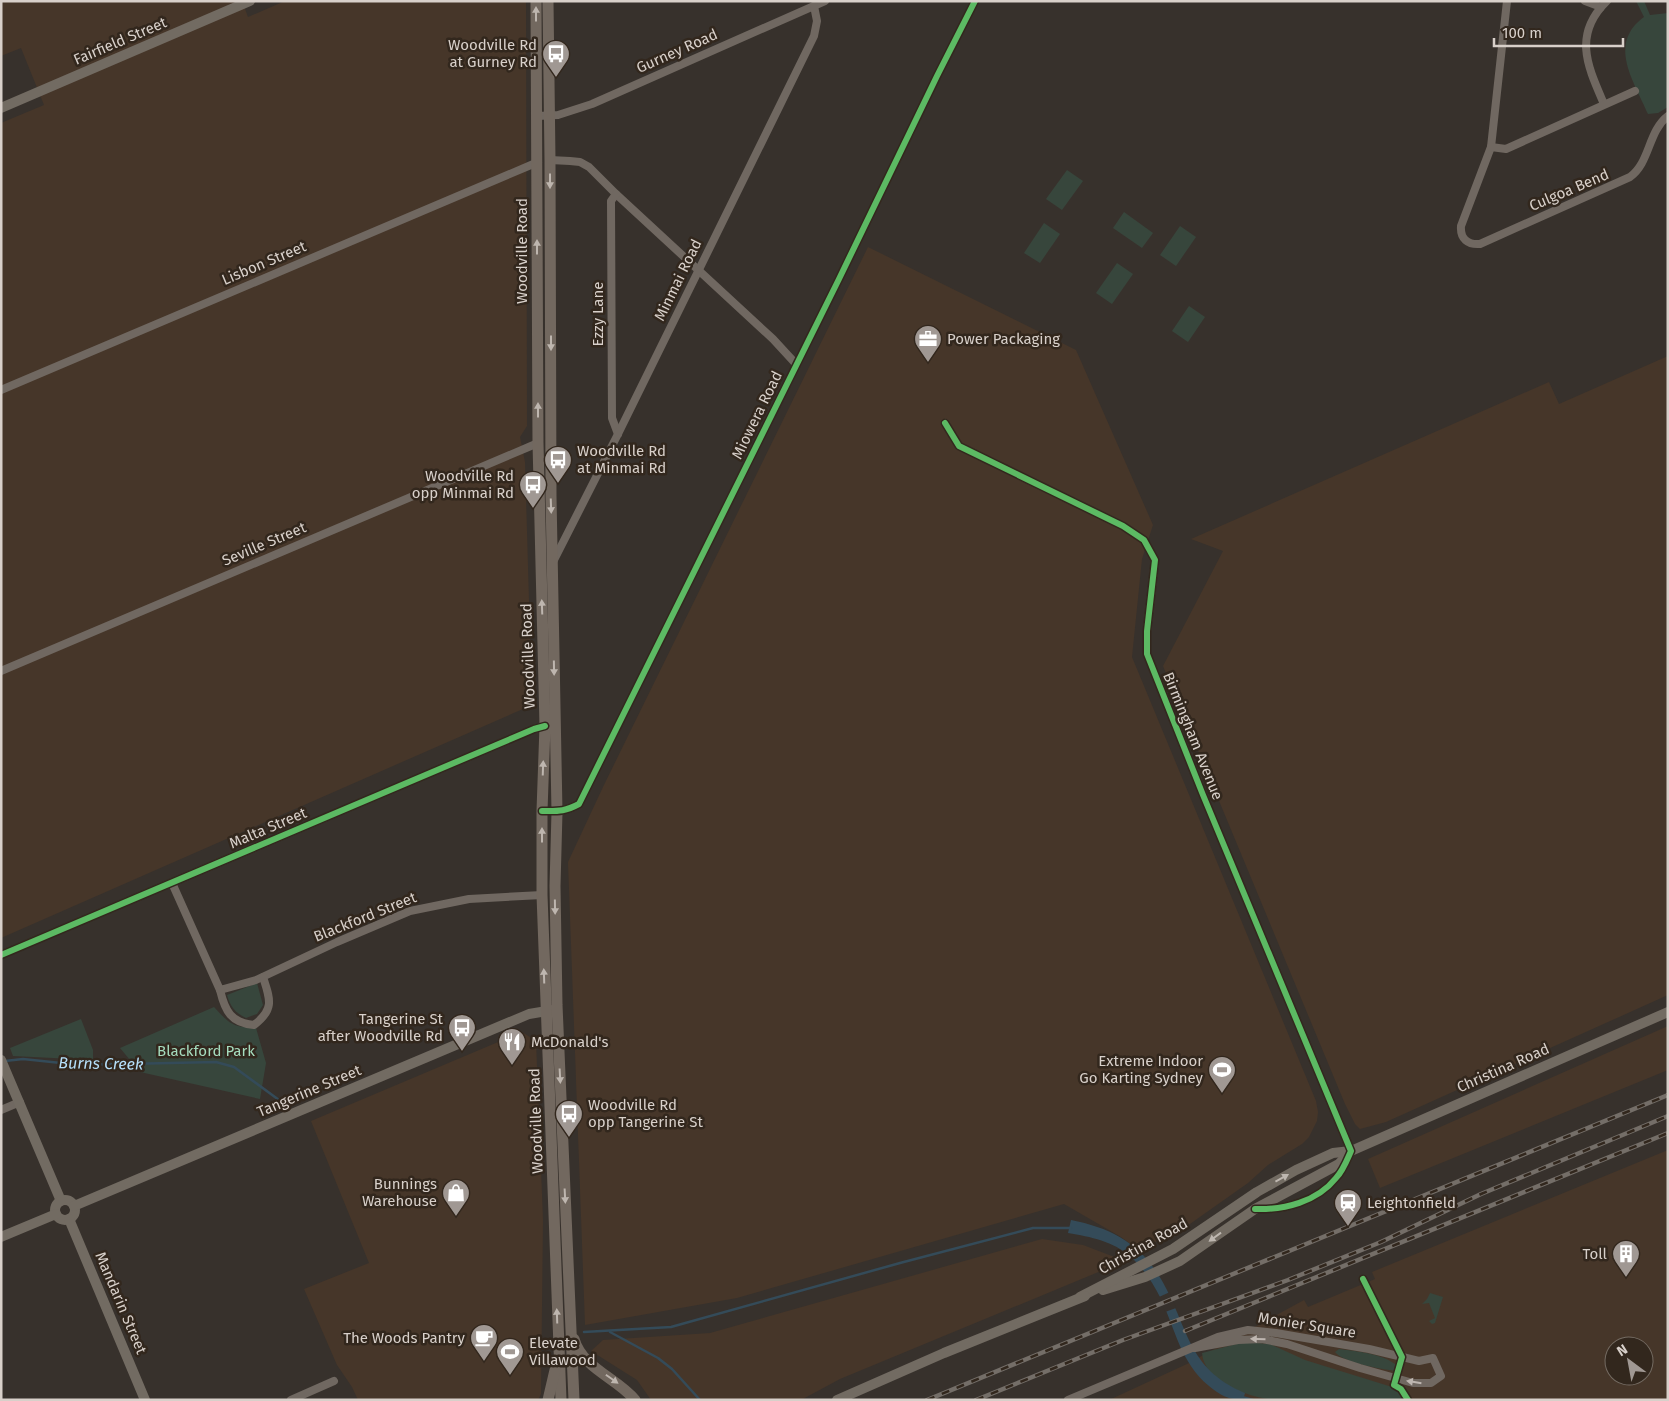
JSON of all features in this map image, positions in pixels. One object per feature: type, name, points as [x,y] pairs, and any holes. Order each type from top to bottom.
[{"type":"main road","name":"Fairfield Street","points":[[1,108],[250,1]]},
{"type":"main road","name":"Woodville Road","points":[[536,1],[538,443],[545,726],[542,895],[551,1010],[574,1400]]},
{"type":"main road","name":"Woodville Road","points":[[548,1],[551,496],[557,812],[551,1010],[552,1140],[561,1400]]},
{"type":"main road","name":"Tangerine Street","points":[[74,1206],[529,1014],[551,1010]]},
{"type":"main road","name":"Christina Road","points":[[1080,1297],[1179,1245],[1257,1192],[1296,1170],[1333,1153],[1351,1151],[1668,1012]]},
{"type":"main road","points":[[1,1060],[61,1201]]},
{"type":"main road","name":"Christina Road","points":[[837,1400],[952,1349],[1080,1297],[1145,1277],[1180,1261],[1255,1209],[1339,1164],[1351,1151]]},
{"type":"main road","points":[[61,1201],[69,1202],[74,1206],[74,1212],[69,1219],[61,1219],[56,1214],[56,1207],[61,1201]]},
{"type":"main road","points":[[1,1237],[56,1214]]},
{"type":"main road","name":"Mandarin Street","points":[[69,1219],[145,1400]]},
{"type":"main road","points":[[571,1330],[576,1346],[586,1359],[623,1387],[635,1400]]},
{"type":"main road","points":[[548,1400],[554,1380],[558,1337]]},
{"type":"street","name":"Gurney Road","points":[[537,116],[562,114],[592,104],[825,1]]},
{"type":"street","name":"Miowera Road","points":[[542,811],[557,812],[567,810],[579,804],[975,1]]},
{"type":"street","points":[[1507,1],[1491,147],[1506,149],[1635,91]]},
{"type":"street","points":[[1586,1],[1604,4],[1591,23],[1586,53],[1588,66],[1604,104]]},
{"type":"street","name":"Minmai Road","points":[[552,563],[618,434],[814,36],[818,21],[814,6]]},
{"type":"street","name":"Culgoa Bend","points":[[1491,147],[1461,226],[1461,234],[1467,242],[1473,245],[1480,244],[1624,181],[1635,174],[1659,126],[1668,116]]},
{"type":"street","points":[[550,160],[580,162],[589,167],[773,339],[796,364]]},
{"type":"street","name":"Lisbon Street","points":[[1,390],[538,162]]},
{"type":"street","name":"Ezzy Lane","points":[[616,194],[611,201],[612,418],[618,434]]},
{"type":"street","name":"Birmingham Avenue","points":[[945,423],[959,446],[1123,526],[1144,540],[1155,560],[1147,631],[1147,654],[1202,794],[1351,1151]]},
{"type":"street","name":"Seville Street","points":[[1,671],[538,443]]},
{"type":"street","name":"Malta Street","points":[[1,955],[534,728],[545,726]]},
{"type":"street","points":[[172,883],[220,990],[224,1005],[233,1018],[242,1024],[254,1024],[265,1016],[269,1004],[269,994],[263,976]]},
{"type":"street","name":"Blackford Street","points":[[220,990],[263,976],[336,942],[410,911],[469,899],[542,895]]},
{"type":"street","points":[[1,1110],[20,1102]]},
{"type":"street","points":[[1255,1209],[1283,1208],[1317,1194],[1337,1177],[1351,1151]]},
{"type":"street","name":"Monier Square","points":[[1068,1400],[1228,1334],[1256,1330],[1369,1349],[1420,1361],[1433,1358],[1441,1376],[1434,1382],[1413,1383],[1269,1340],[1247,1339],[1195,1348]]},
{"type":"street","points":[[291,1400],[334,1381]]},
{"type":"shaded area","points":[[1,1],[242,1],[248,17],[285,1],[526,1],[527,426],[520,437],[525,462],[532,705],[1,938],[1,123],[44,105],[21,48],[1,56]]},
{"type":"shaded area","points":[[868,247],[1076,350],[1153,525],[1142,559],[1132,657],[1316,1101],[1317,1121],[1309,1137],[1302,1144],[1268,1165],[1248,1183],[1180,1231],[1140,1251],[1121,1237],[1064,1204],[737,1298],[585,1325],[568,862]]},
{"type":"shaded area","points":[[1668,356],[1668,995],[1386,1122],[1360,1129],[1355,1124],[1345,1104],[1163,666],[1223,551],[1191,539],[1549,382],[1559,404]]},
{"type":"shaded area","points":[[1668,1026],[1668,1070],[1380,1188],[1368,1159]]},
{"type":"shaded area","points":[[522,1032],[536,1041],[543,1220],[541,1394],[538,1400],[358,1400],[352,1387],[337,1365],[304,1289],[369,1263],[311,1121]]},
{"type":"shaded area","points":[[1668,1150],[1668,1400],[1109,1400],[1187,1364],[1304,1300],[1308,1307],[1375,1279],[1372,1272]]},
{"type":"shaded area","points":[[1042,1239],[1083,1245],[1125,1261],[840,1379],[801,1400],[651,1400],[637,1380],[591,1351],[603,1340],[710,1333]]},
{"type":"green space","points":[[1636,1],[1644,1],[1650,15],[1668,13],[1668,107],[1658,113],[1648,114],[1627,63],[1625,51],[1627,39],[1633,28],[1644,17]]},
{"type":"green space","points":[[1067,170],[1083,181],[1062,210],[1046,199]]},
{"type":"green space","points":[[1124,212],[1153,233],[1142,248],[1113,228]]},
{"type":"green space","points":[[1044,223],[1060,234],[1040,263],[1024,253]]},
{"type":"green space","points":[[1180,226],[1196,237],[1176,266],[1160,255]]},
{"type":"green space","points":[[1117,263],[1133,274],[1112,304],[1096,293]]},
{"type":"green space","points":[[1189,306],[1205,317],[1188,342],[1172,331]]},
{"type":"green space","points":[[257,983],[263,1005],[257,1014],[246,1018],[233,1009],[227,995]]},
{"type":"green space","name":"Blackford Park","points":[[214,1007],[232,1024],[256,1028],[266,1063],[260,1099],[140,1072],[120,1048]]},
{"type":"green space","points":[[81,1019],[93,1050],[93,1060],[13,1056],[10,1048]]},
{"type":"green space","points":[[1430,1293],[1443,1297],[1435,1323],[1432,1324],[1429,1321],[1435,1318],[1429,1303],[1422,1304]]},
{"type":"green space","points":[[1244,1342],[1270,1344],[1305,1360],[1405,1391],[1411,1400],[1273,1400],[1252,1395],[1219,1380],[1205,1363],[1202,1353]]},
{"type":"green space","points":[[1339,1349],[1385,1358],[1398,1366],[1396,1371],[1354,1362],[1335,1352]]},
{"type":"water","points":[[1071,1220],[1112,1233],[1123,1239],[1144,1256],[1161,1279],[1191,1345],[1200,1359],[1226,1383],[1245,1393],[1243,1400],[1229,1398],[1217,1392],[1199,1377],[1191,1367],[1166,1309],[1147,1276],[1135,1261],[1109,1243],[1068,1233]]},
{"type":"pier","points":[[1170,1292],[1176,1308],[1165,1312],[1159,1297]]},
{"type":"waterway","name":"Burns Creek","points":[[5,1061],[23,1059],[80,1065],[216,1062],[234,1067],[279,1100]]},
{"type":"waterway","points":[[584,1332],[671,1327],[1033,1228],[1071,1228]]},
{"type":"waterway","points":[[610,1332],[658,1358],[672,1369],[700,1400]]},
{"type":"waterway","points":[[1242,1397],[1253,1400]]},
{"type":"railway","points":[[927,1400],[1668,1095]]},
{"type":"railway","points":[[976,1400],[1123,1340],[1288,1280],[1381,1242],[1481,1194],[1668,1116]]},
{"type":"railway","points":[[1185,1331],[1668,1133]]},
{"type":"cycle path","points":[[542,811],[561,810],[579,804],[975,1]]},
{"type":"cycle path","points":[[945,423],[959,446],[1123,526],[1144,540],[1155,560],[1147,631],[1147,654],[1203,795],[1351,1151],[1338,1175],[1328,1186],[1310,1199],[1288,1206],[1255,1209]]},
{"type":"cycle path","points":[[1,955],[534,729],[545,726]]},
{"type":"cycle path","points":[[1363,1279],[1402,1357],[1394,1385],[1401,1389],[1408,1400]]},
{"type":"place","name":"Woodville Rd at Gurney Rd","points":[[556,78]]},
{"type":"place","name":"Power Packaging","points":[[928,363]]},
{"type":"place","name":"Woodville Rd at Minmai Rd","points":[[558,484]]},
{"type":"place","name":"Woodville Rd opp Minmai Rd","points":[[533,509]]},
{"type":"place","name":"Tangerine St after Woodville Rd","points":[[462,1052]]},
{"type":"place","name":"McDonald's","points":[[512,1066]]},
{"type":"place","name":"Extreme Indoor Go Karting Sydney","points":[[1222,1094]]},
{"type":"place","name":"Woodville Rd opp Tangerine St","points":[[569,1138]]},
{"type":"place","name":"Bunnings Warehouse","points":[[456,1217]]},
{"type":"place","name":"Leightonfield","points":[[1348,1227]]},
{"type":"place","name":"Toll","points":[[1626,1278]]},
{"type":"place","name":"The Woods Pantry","points":[[484,1362]]},
{"type":"place","name":"Elevate Villawood","points":[[510,1376]]}]
